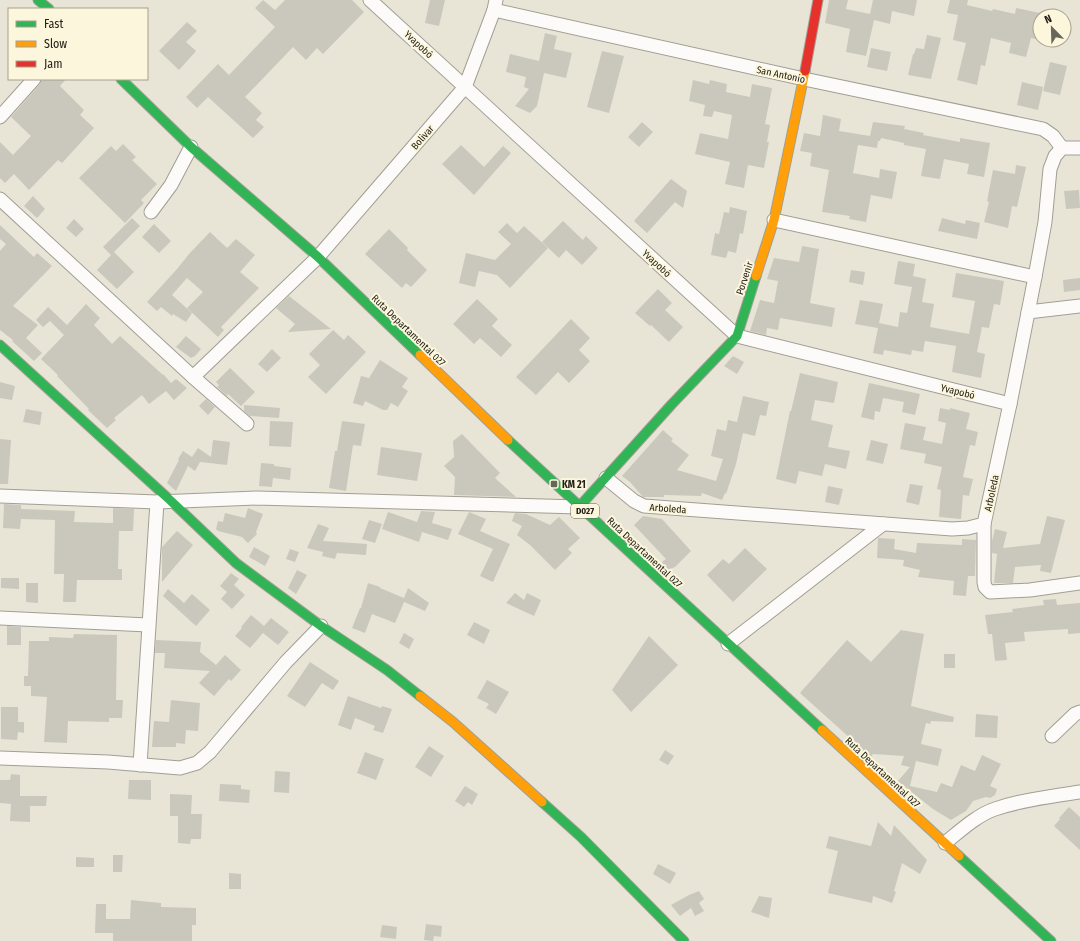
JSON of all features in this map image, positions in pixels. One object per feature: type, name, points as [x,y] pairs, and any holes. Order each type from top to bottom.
[{"type":"street","name":"Yvapobó","points":[[370,0],[737,336],[1010,404]]},
{"type":"street","name":"Porvenir","points":[[579,506],[672,404],[737,336],[774,220],[804,79],[818,0]]},
{"type":"street","name":"Bolivar","points":[[193,377],[318,257],[465,87],[495,5]]},
{"type":"street","name":"San Antonio","points":[[495,5],[804,79],[1043,129],[1053,136],[1062,148]]},
{"type":"street","points":[[0,117],[33,80]]},
{"type":"street","name":"Ruta Departamental 027","points":[[122,80],[191,147],[318,257],[512,444],[1051,941]]},
{"type":"street","points":[[151,212],[172,185],[191,147]]},
{"type":"street","points":[[1062,148],[1080,148]]},
{"type":"street","name":"Arboleda","points":[[606,478],[634,501],[644,506],[952,529],[968,528],[984,524],[1035,277],[1045,222],[1050,169],[1055,156],[1062,148]]},
{"type":"street","points":[[0,200],[193,377],[247,424]]},
{"type":"street","points":[[774,220],[1035,277]]},
{"type":"street","points":[[1028,312],[1080,306]]},
{"type":"street","points":[[0,345],[171,500],[236,563],[321,626],[387,670],[453,722],[581,837],[684,941]]},
{"type":"street","points":[[0,496],[157,502],[171,500],[257,498],[579,506]]},
{"type":"street","points":[[140,765],[157,502]]},
{"type":"street","points":[[728,644],[883,524]]},
{"type":"street","points":[[984,524],[984,582],[985,587],[990,592],[1030,590],[1080,584]]},
{"type":"street","points":[[0,618],[148,625]]},
{"type":"street","points":[[0,758],[108,762],[180,768],[197,763],[210,752],[286,662],[321,626]]},
{"type":"street","points":[[1052,736],[1075,714],[1080,712]]},
{"type":"street","points":[[945,843],[968,824],[994,809],[1041,798],[1080,792]]},
{"type":"building","points":[[263,0],[275,10],[285,0],[352,0],[364,12],[323,54],[317,48],[306,60],[293,47],[245,97],[262,113],[256,120],[264,127],[253,138],[208,97],[197,108],[186,97],[218,64],[229,75],[275,27],[255,8]]},
{"type":"building","points":[[430,0],[445,0],[439,26],[425,23]]},
{"type":"building","points":[[829,0],[848,0],[846,9],[870,14],[873,0],[917,0],[914,16],[892,11],[890,24],[874,20],[866,56],[846,52],[850,29],[825,23]]},
{"type":"building","points":[[950,0],[968,0],[967,5],[992,11],[993,9],[1015,14],[1016,8],[1032,11],[1032,38],[1026,57],[1009,53],[1011,43],[991,38],[985,66],[981,65],[977,85],[957,80],[966,43],[953,40],[958,15],[947,13]]},
{"type":"building","points":[[187,22],[197,31],[186,42],[196,51],[179,70],[159,51]]},
{"type":"building","points":[[545,33],[557,36],[554,49],[572,53],[566,78],[544,73],[537,106],[530,113],[515,106],[529,89],[524,87],[526,77],[506,72],[510,54],[539,61]]},
{"type":"building","points":[[927,35],[941,38],[931,79],[908,75],[913,54],[916,48],[924,49]]},
{"type":"building","points":[[871,48],[891,52],[887,71],[867,67]]},
{"type":"building","points":[[602,51],[624,56],[609,113],[587,107]]},
{"type":"building","points":[[1050,62],[1067,66],[1060,95],[1043,91]]},
{"type":"building","points":[[42,80],[65,80],[60,86],[84,110],[80,115],[94,128],[62,163],[58,160],[29,190],[14,174],[5,183],[0,178],[0,142],[13,155],[31,136],[11,117],[40,84]]},
{"type":"building","points":[[693,80],[709,84],[710,80],[727,84],[726,92],[750,97],[752,84],[772,88],[765,124],[770,125],[767,142],[769,142],[764,168],[748,165],[744,188],[725,184],[730,162],[695,154],[700,133],[728,139],[732,115],[714,111],[712,117],[703,116],[705,105],[689,101]]},
{"type":"building","points":[[1022,82],[1043,87],[1038,110],[1017,105]]},
{"type":"building","points":[[823,115],[841,119],[839,131],[870,136],[873,122],[905,126],[904,129],[924,133],[923,135],[960,142],[960,138],[990,143],[984,177],[967,174],[969,164],[944,159],[940,179],[921,176],[926,149],[904,145],[904,143],[881,138],[880,141],[878,141],[877,148],[858,145],[853,173],[879,178],[880,169],[897,172],[892,199],[871,195],[866,222],[849,219],[850,216],[822,212],[829,170],[810,166],[812,153],[800,151],[804,133],[820,136]]},
{"type":"building","points":[[642,122],[653,132],[639,147],[628,137]]},
{"type":"building","points":[[123,144],[136,157],[132,160],[157,184],[141,200],[144,203],[125,223],[79,178],[111,146],[116,151]]},
{"type":"building","points":[[461,145],[484,167],[503,146],[511,153],[474,195],[442,164]]},
{"type":"building","points":[[1016,165],[1026,167],[1017,207],[1012,206],[1008,228],[984,222],[989,202],[987,201],[993,170],[1015,174]]},
{"type":"building","points":[[671,179],[687,191],[683,208],[675,202],[647,233],[634,221]]},
{"type":"building","points":[[1079,190],[1080,208],[1066,209],[1064,191]]},
{"type":"building","points":[[33,196],[45,209],[37,218],[24,206]]},
{"type":"building","points":[[730,207],[747,211],[743,234],[740,233],[736,253],[728,251],[726,258],[711,255],[715,233],[719,234],[724,212],[729,213]]},
{"type":"building","points":[[132,218],[140,226],[114,252],[134,272],[117,289],[97,270],[111,255],[103,247]]},
{"type":"building","points":[[942,218],[965,224],[966,220],[980,223],[977,239],[938,231]]},
{"type":"building","points":[[74,219],[84,229],[76,237],[66,228]]},
{"type":"building","points":[[563,221],[583,240],[586,236],[598,248],[582,265],[566,250],[559,258],[542,242]]},
{"type":"building","points":[[507,223],[517,233],[524,226],[548,248],[510,288],[497,275],[479,271],[475,287],[459,283],[466,253],[495,260],[511,244],[498,232]]},
{"type":"building","points":[[154,224],[171,241],[159,253],[142,237]]},
{"type":"building","points":[[0,225],[34,257],[37,253],[52,266],[13,306],[38,325],[26,338],[42,353],[34,361],[12,341],[13,340],[0,330],[0,251],[6,244],[0,239]]},
{"type":"building","points":[[389,229],[427,270],[411,287],[406,283],[402,288],[365,254]]},
{"type":"building","points":[[210,232],[227,248],[236,239],[255,255],[240,272],[259,288],[221,327],[224,330],[218,337],[187,308],[203,292],[187,278],[172,295],[192,313],[186,322],[173,314],[172,316],[161,307],[157,311],[147,302]]},
{"type":"building","points":[[802,246],[819,249],[810,303],[835,308],[832,327],[780,318],[778,330],[767,328],[766,335],[750,331],[760,300],[774,303],[778,281],[767,279],[774,258],[799,262]]},
{"type":"building","points":[[898,261],[915,264],[913,276],[926,279],[922,302],[934,304],[930,327],[969,334],[975,301],[952,297],[956,273],[1004,281],[1000,305],[994,304],[989,328],[982,327],[977,352],[985,354],[981,378],[952,372],[956,346],[925,341],[923,352],[912,350],[911,355],[884,350],[883,355],[873,353],[878,328],[855,324],[860,300],[883,304],[879,323],[898,327],[900,312],[907,313],[912,287],[894,284]]},
{"type":"building","points":[[851,270],[865,272],[863,285],[849,282]]},
{"type":"building","points":[[1080,278],[1080,290],[1064,292],[1063,280]]},
{"type":"building","points":[[658,289],[672,303],[665,310],[683,327],[669,342],[651,325],[650,326],[635,313]]},
{"type":"building","points":[[289,296],[331,329],[288,332],[295,324],[276,308]]},
{"type":"building","points":[[477,299],[498,319],[492,326],[512,345],[501,357],[480,338],[474,344],[453,324]]},
{"type":"building","points":[[86,304],[100,318],[94,325],[112,344],[120,336],[171,383],[176,379],[187,388],[174,400],[166,391],[149,404],[142,395],[114,418],[116,420],[107,428],[88,410],[89,409],[57,376],[58,375],[41,359],[64,335],[50,321],[43,327],[36,320],[48,307],[67,325]]},
{"type":"building","points":[[571,319],[590,338],[579,350],[590,361],[569,383],[558,372],[536,395],[516,377]]},
{"type":"building","points":[[333,330],[344,340],[348,335],[366,352],[326,394],[308,377],[320,365],[309,354]]},
{"type":"building","points":[[186,336],[201,349],[191,358],[176,347]]},
{"type":"building","points":[[272,349],[281,358],[267,372],[258,364]]},
{"type":"building","points":[[733,356],[744,362],[737,374],[724,366]]},
{"type":"building","points":[[380,360],[408,378],[402,387],[408,391],[398,407],[391,403],[387,410],[383,410],[365,401],[363,406],[353,403],[361,376],[369,378]]},
{"type":"building","points":[[230,368],[255,392],[241,406],[228,394],[227,396],[217,387],[219,385],[216,382]]},
{"type":"building","points":[[800,373],[838,382],[834,403],[815,400],[811,420],[833,425],[828,447],[850,451],[846,469],[825,464],[822,476],[799,471],[796,484],[776,479],[790,411]]},
{"type":"building","points":[[0,382],[15,386],[12,400],[0,398]]},
{"type":"building","points":[[869,383],[920,394],[915,415],[902,412],[904,402],[883,398],[880,412],[875,411],[874,420],[861,417]]},
{"type":"building","points":[[743,396],[769,402],[766,416],[760,415],[755,436],[743,433],[736,464],[726,494],[725,493],[722,500],[702,493],[701,496],[664,495],[664,497],[643,497],[630,482],[622,476],[663,430],[673,439],[671,441],[689,455],[677,470],[716,481],[723,459],[711,456],[717,429],[726,431],[728,420],[737,422]]},
{"type":"building","points":[[206,399],[215,407],[208,415],[199,406]]},
{"type":"building","points":[[244,405],[280,408],[279,418],[250,416],[244,411]]},
{"type":"building","points":[[940,408],[950,410],[950,408],[970,413],[966,429],[978,432],[975,446],[970,445],[963,477],[973,479],[969,496],[963,495],[961,519],[939,517],[941,490],[937,489],[942,467],[924,463],[926,454],[900,449],[905,423],[926,427],[923,440],[942,444],[946,423],[938,421]]},
{"type":"building","points":[[26,409],[42,412],[40,425],[23,422]]},
{"type":"building","points":[[270,421],[293,422],[291,447],[269,446]]},
{"type":"building","points":[[342,421],[365,424],[361,446],[353,445],[346,491],[329,488]]},
{"type":"building","points":[[462,434],[500,473],[495,478],[516,497],[454,495],[455,477],[444,466],[454,457],[453,441]]},
{"type":"building","points":[[0,439],[11,440],[8,484],[0,484]]},
{"type":"building","points":[[213,440],[230,442],[227,465],[200,462],[195,471],[188,466],[176,491],[167,483],[183,451],[192,457],[198,448],[211,457]]},
{"type":"building","points":[[871,440],[888,444],[883,464],[866,460]]},
{"type":"building","points":[[381,447],[422,453],[417,481],[377,475]]},
{"type":"building","points":[[261,463],[291,468],[290,480],[273,478],[272,487],[259,486]]},
{"type":"building","points":[[910,484],[923,486],[919,505],[906,502]]},
{"type":"building","points":[[828,486],[843,489],[839,505],[825,502]]},
{"type":"building","points":[[4,504],[21,505],[21,509],[75,511],[74,522],[113,523],[113,508],[134,509],[133,531],[119,531],[118,569],[122,569],[122,580],[77,580],[76,602],[63,602],[64,574],[54,574],[55,520],[21,519],[20,529],[3,528]]},
{"type":"building","points":[[248,508],[263,514],[256,532],[257,534],[248,543],[242,537],[218,531],[216,529],[218,521],[223,522],[225,513],[245,518]]},
{"type":"building","points":[[421,511],[435,512],[432,523],[452,529],[448,540],[422,532],[419,542],[382,529],[388,512],[417,522]]},
{"type":"building","points":[[469,512],[486,519],[480,531],[510,544],[493,582],[480,576],[493,549],[458,534]]},
{"type":"building","points":[[515,513],[526,514],[550,525],[559,517],[580,538],[568,549],[572,553],[555,570],[530,545],[517,535],[522,526],[512,521]]},
{"type":"building","points":[[643,516],[662,519],[691,551],[675,567],[667,570],[662,562],[666,559],[634,525]]},
{"type":"building","points":[[1047,516],[1065,520],[1051,573],[1040,571],[1041,565],[1015,567],[1013,583],[994,583],[997,554],[992,553],[992,541],[995,529],[1007,532],[1003,548],[1040,544]]},
{"type":"building","points":[[369,520],[382,524],[375,543],[362,539]]},
{"type":"building","points":[[318,524],[329,528],[323,541],[367,544],[366,555],[337,553],[335,559],[322,556],[323,552],[307,548]]},
{"type":"building","points":[[177,531],[193,545],[162,582],[162,547]]},
{"type":"building","points":[[878,538],[895,539],[894,549],[916,553],[917,543],[962,545],[962,539],[976,540],[975,576],[968,576],[966,596],[953,595],[954,581],[918,577],[920,570],[903,566],[904,560],[877,558]]},
{"type":"building","points":[[254,547],[270,556],[265,566],[249,557]]},
{"type":"building","points":[[745,548],[767,569],[733,602],[707,575],[723,559],[729,564]]},
{"type":"building","points":[[290,549],[299,552],[295,562],[286,559]]},
{"type":"building","points":[[297,570],[307,575],[296,594],[288,588]]},
{"type":"building","points":[[231,573],[239,579],[234,585],[245,595],[232,609],[221,599],[227,592],[220,586]]},
{"type":"building","points":[[1,578],[19,578],[19,589],[1,588]]},
{"type":"building","points":[[26,583],[38,583],[38,603],[26,602]]},
{"type":"building","points":[[368,583],[404,598],[408,588],[429,603],[425,611],[404,602],[395,623],[372,614],[365,633],[352,628],[361,608]]},
{"type":"building","points":[[168,589],[184,603],[192,594],[210,610],[196,626],[163,596]]},
{"type":"building","points":[[515,593],[524,600],[527,593],[541,600],[534,616],[506,603]]},
{"type":"building","points":[[1056,599],[1057,605],[1080,603],[1080,633],[1068,634],[1068,629],[1024,632],[1025,641],[1005,643],[1007,660],[995,661],[992,634],[988,634],[985,615],[1013,612],[1012,609],[1044,605],[1043,600]]},
{"type":"building","points":[[251,615],[264,626],[271,618],[289,632],[278,645],[263,633],[250,648],[235,636]]},
{"type":"building","points":[[474,622],[490,630],[484,644],[467,635]]},
{"type":"building","points":[[7,626],[21,627],[21,645],[7,645]]},
{"type":"building","points":[[901,630],[924,634],[911,706],[954,717],[953,722],[931,721],[930,724],[926,723],[921,744],[942,749],[938,766],[916,761],[910,786],[937,792],[941,783],[952,787],[961,765],[975,771],[982,755],[1001,764],[990,786],[997,789],[995,795],[990,798],[986,797],[973,801],[966,811],[951,820],[933,809],[898,781],[910,767],[901,765],[904,756],[873,754],[871,757],[800,693],[847,640],[871,662]]},
{"type":"building","points":[[404,633],[414,639],[409,649],[399,643]]},
{"type":"building","points":[[74,634],[117,635],[116,700],[123,700],[122,718],[109,718],[109,722],[68,721],[67,743],[44,742],[47,697],[31,696],[31,686],[24,686],[24,676],[28,676],[29,641],[49,641],[49,637],[73,638]]},
{"type":"building","points":[[649,636],[678,665],[631,712],[612,690]]},
{"type":"building","points":[[156,640],[201,642],[200,652],[216,665],[225,655],[241,670],[231,681],[229,679],[214,696],[199,683],[210,671],[164,668],[165,653],[155,653]]},
{"type":"building","points":[[944,654],[955,654],[955,668],[944,668]]},
{"type":"building","points":[[310,662],[339,681],[333,690],[322,683],[305,707],[287,696]]},
{"type":"building","points":[[487,680],[509,692],[496,714],[486,708],[489,704],[477,698]]},
{"type":"building","points":[[348,696],[381,708],[382,706],[392,709],[383,733],[373,730],[375,726],[355,718],[351,730],[338,725]]},
{"type":"building","points":[[171,700],[200,703],[198,731],[186,730],[185,744],[176,743],[176,747],[152,747],[154,721],[169,722]]},
{"type":"building","points":[[1,707],[18,707],[18,722],[24,722],[24,733],[18,732],[17,740],[1,739]]},
{"type":"building","points":[[976,714],[998,716],[997,738],[975,737]]},
{"type":"building","points":[[429,746],[444,756],[431,777],[415,767]]},
{"type":"building","points":[[665,750],[674,756],[668,765],[659,760]]},
{"type":"building","points":[[365,752],[384,759],[376,780],[357,773]]},
{"type":"building","points":[[275,771],[290,772],[289,793],[274,792]]},
{"type":"building","points":[[11,774],[20,775],[20,796],[47,796],[46,806],[30,806],[30,822],[10,821],[11,804],[0,803],[0,780],[10,780]]},
{"type":"building","points":[[129,780],[151,780],[151,800],[128,799]]},
{"type":"building","points":[[220,784],[241,785],[241,789],[250,790],[249,803],[219,801]]},
{"type":"building","points":[[465,786],[478,794],[472,805],[468,802],[464,807],[455,801]]},
{"type":"building","points":[[170,794],[192,795],[191,814],[202,814],[201,839],[191,839],[190,844],[178,843],[178,816],[170,816]]},
{"type":"building","points":[[1069,807],[1080,817],[1080,850],[1054,826]]},
{"type":"building","points":[[878,822],[891,836],[894,825],[927,860],[920,874],[902,863],[894,891],[896,892],[892,903],[873,896],[872,903],[828,893],[838,851],[826,848],[829,836],[871,846]]},
{"type":"building","points":[[113,855],[123,855],[122,872],[113,872]]},
{"type":"building","points":[[76,857],[94,858],[94,867],[76,867]]},
{"type":"building","points":[[658,864],[676,873],[670,884],[653,874]]},
{"type":"building","points":[[229,873],[241,874],[241,889],[229,889]]},
{"type":"building","points":[[699,891],[704,899],[699,903],[704,911],[695,916],[691,908],[680,916],[671,905]]},
{"type":"building","points":[[759,896],[772,898],[769,918],[751,912]]},
{"type":"building","points":[[131,900],[161,903],[161,907],[196,908],[196,925],[192,925],[192,941],[113,941],[113,933],[95,933],[96,904],[106,904],[106,919],[130,919]]},
{"type":"building","points":[[426,924],[442,926],[441,937],[434,936],[433,941],[424,940]]},
{"type":"building","points":[[382,925],[397,927],[396,939],[380,937]]},
{"type":"traffic: fast","points":[[38,0],[48,8]]},
{"type":"traffic: fast","points":[[122,80],[191,147],[318,257],[420,355]]},
{"type":"traffic: fast","points":[[579,507],[672,404],[737,336],[756,276]]},
{"type":"traffic: fast","points":[[0,345],[171,501],[236,563],[321,626],[387,670],[420,696]]},
{"type":"traffic: fast","points":[[508,440],[822,730]]},
{"type":"traffic: fast","points":[[542,802],[581,837],[684,941]]},
{"type":"traffic: fast","points":[[959,856],[1051,941]]},
{"type":"traffic: slow","points":[[756,276],[774,220],[805,71]]},
{"type":"traffic: slow","points":[[420,355],[508,440]]},
{"type":"traffic: slow","points":[[420,696],[453,722],[542,802]]},
{"type":"traffic: slow","points":[[822,730],[959,856]]},
{"type":"traffic: jam","points":[[805,71],[818,0]]},
{"type":"place","name":"KM 21","points":[[554,484]]}]
